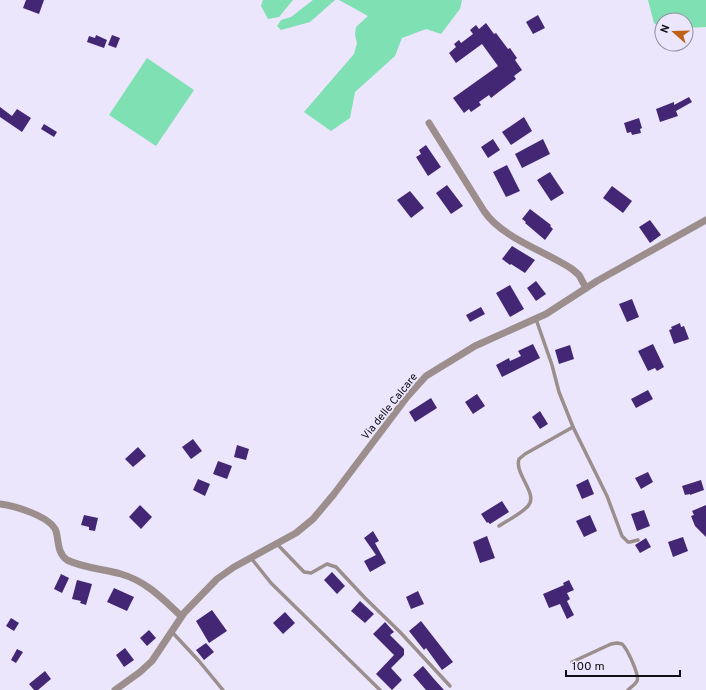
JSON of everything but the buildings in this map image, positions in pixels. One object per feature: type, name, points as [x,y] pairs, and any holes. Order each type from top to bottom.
[{"type":"street","points":[[429,123],[484,211],[493,222],[506,232],[572,269],[579,275],[586,288]]},
{"type":"street","name":"Via delle Calcare","points":[[115,690],[140,672],[152,661],[181,616],[217,579],[234,566],[277,544],[296,532],[315,517],[407,397],[423,379],[475,346],[556,309],[586,288],[706,220]]},
{"type":"street","points":[[0,504],[21,509],[49,522],[55,530],[60,552],[67,560],[134,579],[158,593],[181,616]]},
{"type":"lane","points":[[536,319],[552,365],[559,392],[573,427],[607,496],[623,538],[630,542],[638,540]]},
{"type":"lane","points":[[499,526],[526,508],[531,502],[531,495],[519,468],[520,459],[525,454],[573,427]]},
{"type":"lane","points":[[277,544],[304,572],[313,572],[327,564],[336,567],[400,632],[450,686]]},
{"type":"lane","points":[[250,558],[271,583],[380,690]]},
{"type":"lane","points":[[172,632],[199,660],[223,690]]},
{"type":"lane","points":[[572,662],[611,644],[622,644],[638,676],[636,683],[628,690]]},
{"type":"green space","points":[[263,0],[293,0],[279,17],[268,19],[261,6]]},
{"type":"green space","points":[[313,0],[335,0],[310,22],[281,30],[277,26],[281,20],[291,17]]},
{"type":"green space","points":[[339,0],[462,0],[460,9],[441,34],[426,29],[402,38],[395,56],[355,92],[350,118],[331,131],[304,112],[354,54],[357,43],[355,35],[356,27],[368,16]]},
{"type":"green space","points":[[648,0],[706,0],[706,27],[694,28],[694,12],[654,12],[654,23]]},
{"type":"green space","points":[[147,58],[194,90],[156,146],[109,115]]}]
